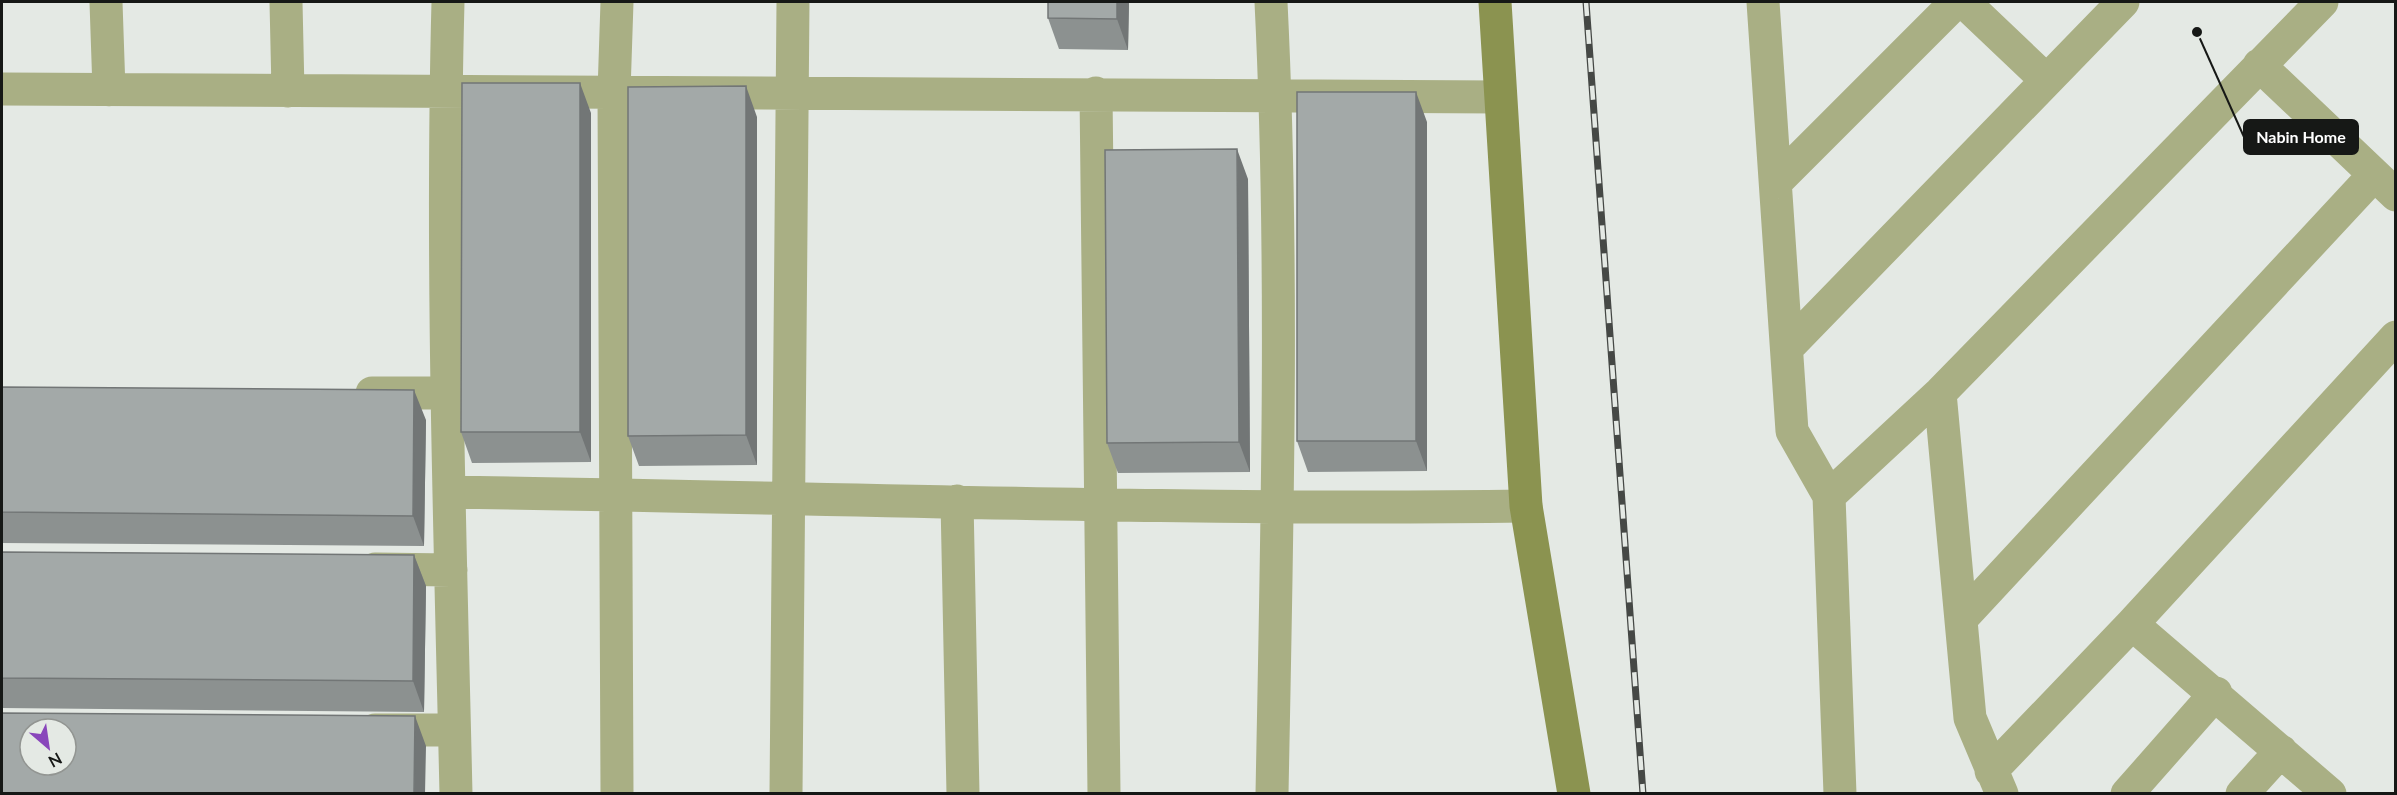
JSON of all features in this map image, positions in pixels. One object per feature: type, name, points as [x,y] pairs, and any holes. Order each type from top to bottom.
[{"type":"main road","points":[[1494,2],[1526,506],[1574,794]]},
{"type":"street","points":[[106,2],[109,90]]},
{"type":"street","points":[[286,2],[288,90]]},
{"type":"street","points":[[448,2],[446,92],[448,393],[456,794]]},
{"type":"street","points":[[616,2],[614,92],[617,794]]},
{"type":"street","points":[[786,794],[790,93],[793,2]]},
{"type":"street","points":[[1271,2],[1276,96],[1277,506],[1272,794]]},
{"type":"street","points":[[1763,2],[1792,431],[1829,496],[1840,794]]},
{"type":"street","points":[[1776,182],[1956,2]]},
{"type":"street","points":[[1964,2],[2046,81]]},
{"type":"street","points":[[1788,347],[2123,2]]},
{"type":"street","points":[[1829,496],[1940,393],[2322,2]]},
{"type":"street","points":[[1962,618],[2385,185],[2259,65]]},
{"type":"street","points":[[2,89],[1096,93],[1499,97]]},
{"type":"street","points":[[1096,93],[1104,794]]},
{"type":"street","points":[[1940,393],[1970,718],[1998,787],[2132,624],[2396,337]]},
{"type":"street","points":[[342,393],[448,393]]},
{"type":"street","points":[[450,492],[1101,504],[1526,506]]},
{"type":"street","points":[[957,501],[963,794]]},
{"type":"street","points":[[345,569],[451,570]]},
{"type":"street","points":[[2132,624],[2216,693],[2330,794]]},
{"type":"street","points":[[2127,794],[2216,693]]},
{"type":"street","points":[[347,729],[454,730]]},
{"type":"street","points":[[2242,794],[2282,751]]},
{"type":"building","points":[[1048,2],[1117,2],[1117,19],[1048,18]]},
{"type":"building","points":[[462,83],[580,83],[580,432],[461,432]]},
{"type":"building","points":[[746,86],[746,435],[628,436],[628,87]]},
{"type":"building","points":[[1297,92],[1416,92],[1416,441],[1297,441]]},
{"type":"building","points":[[1237,149],[1239,442],[1107,443],[1105,150]]},
{"type":"building","points":[[2,387],[414,390],[413,516],[2,512]]},
{"type":"building","points":[[2,552],[414,555],[413,681],[2,678]]},
{"type":"building","points":[[2,713],[415,716],[414,794],[2,794]]},
{"type":"railway","points":[[1586,2],[1643,794]]},
{"type":"place","name":"Nabin Home","points":[[2197,32]]}]
